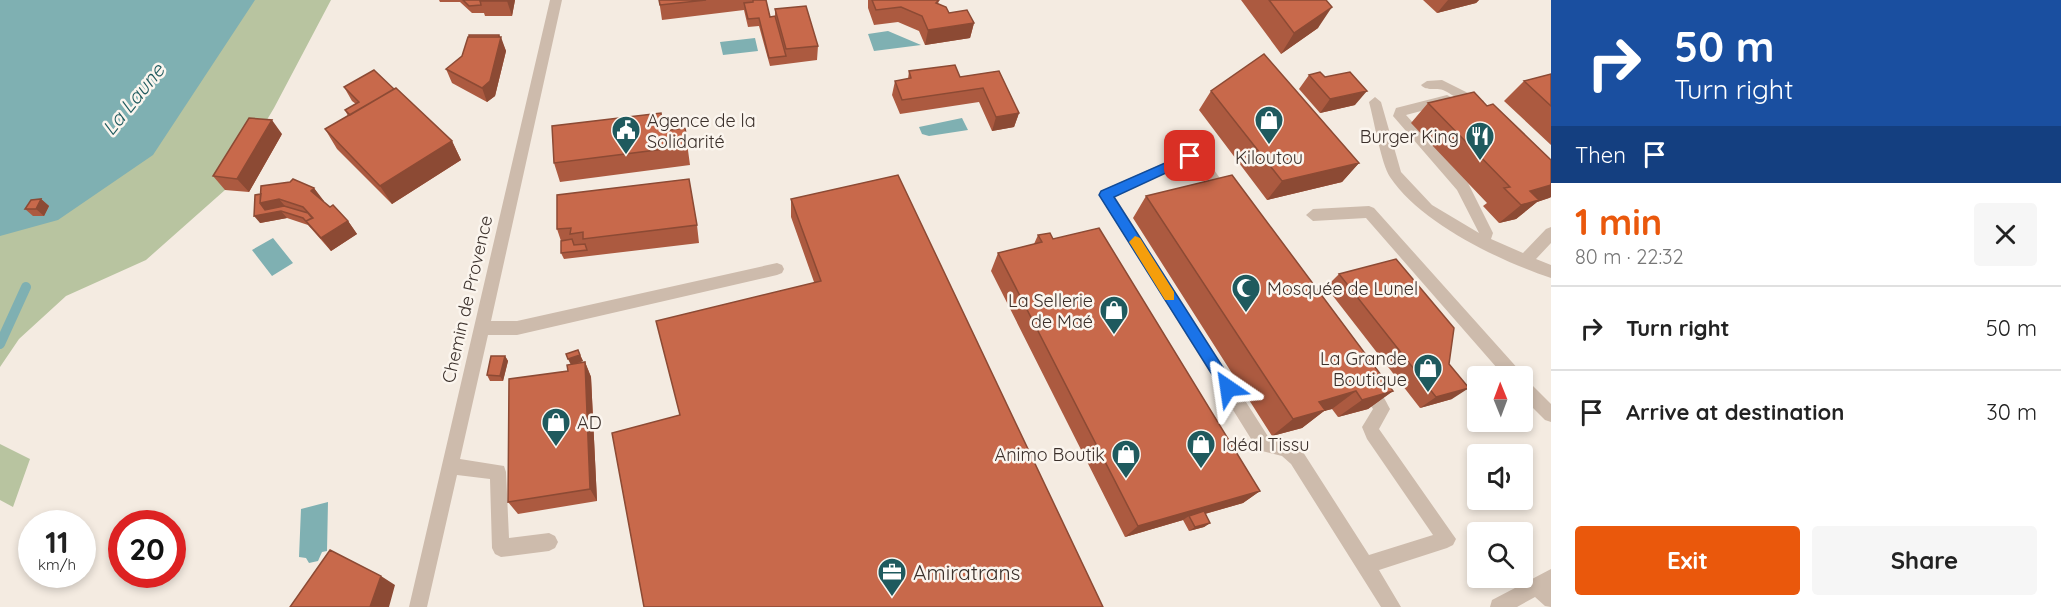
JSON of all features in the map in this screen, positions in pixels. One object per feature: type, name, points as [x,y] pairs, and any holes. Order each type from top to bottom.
[{"type":"street","name":"Chemin de Provence","points":[[418,607],[556,0]]},
{"type":"street","points":[[1427,84],[1442,84],[1483,106],[1491,114]]},
{"type":"street","points":[[1477,120],[1462,105],[1451,100],[1401,111],[1399,116],[1463,187],[1486,233],[1483,242]]},
{"type":"street","points":[[1375,102],[1395,174],[1427,209],[1466,234],[1551,272]]},
{"type":"street","points":[[1237,211],[1202,164],[1190,156],[1106,195],[1264,445],[1286,449],[1297,458],[1392,607]]},
{"type":"street","points":[[1313,215],[1369,212],[1505,366]]},
{"type":"street","points":[[1526,260],[1545,245],[1551,233]]},
{"type":"street","points":[[480,328],[518,328],[777,269]]},
{"type":"street","points":[[1354,371],[1382,409],[1370,427],[1373,434],[1447,539],[1365,566]]},
{"type":"street","points":[[1533,397],[1551,415]]},
{"type":"street","points":[[450,466],[498,472],[501,548],[549,542]]},
{"type":"street","points":[[1499,607],[1544,582],[1551,600]]},
{"type":"green space","points":[[0,0],[331,0],[274,108],[225,190],[146,260],[66,296],[19,339],[0,367]]},
{"type":"green space","points":[[0,444],[30,459],[13,507],[0,500]]},
{"type":"water","points":[[0,0],[255,0],[153,155],[58,220],[0,236]]},
{"type":"water","points":[[888,31],[921,45],[874,51],[868,34]]},
{"type":"water","points":[[755,38],[758,51],[723,55],[720,42]]},
{"type":"water","points":[[962,118],[968,130],[929,136],[922,134],[919,127]]},
{"type":"water","points":[[273,238],[293,263],[272,276],[252,250]]},
{"type":"water","points":[[328,502],[327,551],[322,552],[318,561],[309,563],[306,558],[299,557],[301,509]]},
{"type":"building","points":[[463,0],[480,0],[481,5],[469,6]]},
{"type":"building","points":[[507,0],[507,1],[480,1]]},
{"type":"building","points":[[659,0],[706,0],[660,5]]},
{"type":"building","points":[[753,0],[766,0],[770,17],[775,16],[786,56],[769,58],[759,18],[748,19],[744,3],[753,2]]},
{"type":"building","points":[[872,0],[939,0],[936,3],[946,7],[949,13],[967,10],[974,23],[928,30],[922,16],[901,7],[876,10]]},
{"type":"building","points":[[1269,0],[1326,0],[1332,7],[1294,33]]},
{"type":"building","points":[[806,6],[818,46],[786,49],[775,9]]},
{"type":"building","points":[[469,35],[499,35],[499,37],[469,37]]},
{"type":"building","points":[[468,37],[501,37],[490,81],[482,88],[446,69],[462,56]]},
{"type":"building","points":[[1264,54],[1359,163],[1282,181],[1211,91]]},
{"type":"building","points":[[955,65],[960,77],[999,71],[1019,113],[996,117],[983,88],[902,100],[895,81],[911,78],[909,71]]},
{"type":"building","points":[[374,70],[394,89],[350,115],[345,110],[359,102],[344,87]]},
{"type":"building","points":[[1320,72],[1325,77],[1350,72],[1367,91],[1330,99],[1309,75]]},
{"type":"building","points":[[1551,74],[1551,106],[1524,81]]},
{"type":"building","points":[[396,88],[452,141],[380,186],[325,129]]},
{"type":"building","points":[[1474,92],[1487,106],[1493,104],[1551,160],[1551,185],[1530,191],[1539,200],[1521,205],[1504,188],[1510,187],[1428,103]]},
{"type":"building","points":[[661,113],[663,131],[685,128],[688,146],[554,163],[552,126]]},
{"type":"building","points":[[249,118],[272,120],[237,179],[213,176]]},
{"type":"building","points":[[898,175],[1103,607],[644,607],[612,433],[680,415],[656,321],[821,281],[791,199]]},
{"type":"building","name":"Mosquée de Lunel","points":[[1232,175],[1393,391],[1362,400],[1356,391],[1319,402],[1325,410],[1293,419],[1146,196]]},
{"type":"building","points":[[293,179],[314,188],[311,191],[330,207],[333,205],[348,221],[321,238],[306,221],[313,218],[303,207],[279,199],[260,203],[261,186],[290,182]]},
{"type":"building","points":[[689,179],[697,225],[583,239],[583,232],[570,234],[571,228],[557,229],[557,195]]},
{"type":"building","points":[[261,194],[260,203],[265,210],[284,206],[308,213],[312,218],[306,221],[311,227],[303,218],[281,211],[254,216],[255,195]]},
{"type":"building","points":[[41,199],[36,209],[25,209],[31,200]]},
{"type":"building","points":[[1099,228],[1260,491],[1138,526],[998,253],[1042,242],[1038,235],[1050,233],[1053,239]]},
{"type":"building","points":[[572,239],[574,245],[585,244],[587,250],[561,253],[561,241]]},
{"type":"building","points":[[1396,259],[1454,328],[1449,364],[1467,389],[1436,397],[1339,274]]},
{"type":"building","points":[[578,350],[580,355],[568,359],[566,354]]},
{"type":"building","points":[[491,356],[505,356],[500,376],[487,375]]},
{"type":"building","name":"AD","points":[[585,362],[590,489],[508,502],[509,379],[568,371],[567,365]]},
{"type":"building","points":[[1204,511],[1210,523],[1195,527],[1189,516]]},
{"type":"building","points":[[330,550],[381,576],[370,607],[290,607]]},
{"type":"waterway","name":"La Laune","points":[[0,344],[26,287]]},
{"type":"slow traffic","points":[[1135,242],[1170,296]]},
{"type":"place","name":"Kiloutou","points":[[1269,146]]},
{"type":"place","name":"Agence de la Solidarité","points":[[626,156]]},
{"type":"place","name":"Burger King","points":[[1480,162]]},
{"type":"place","name":"Mosquée de Lunel","points":[[1246,314]]},
{"type":"place","name":"La Sellerie de Maé","points":[[1114,336]]},
{"type":"place","name":"La Grande Boutique","points":[[1428,394]]},
{"type":"place","name":"AD","points":[[556,448]]},
{"type":"place","name":"Idéal Tissu","points":[[1201,470]]},
{"type":"place","name":"Animo Boutik","points":[[1126,480]]},
{"type":"place","name":"Amiratrans","points":[[892,598]]},
{"type":"route","points":[[1190,156],[1106,195],[1228,388]]}]
